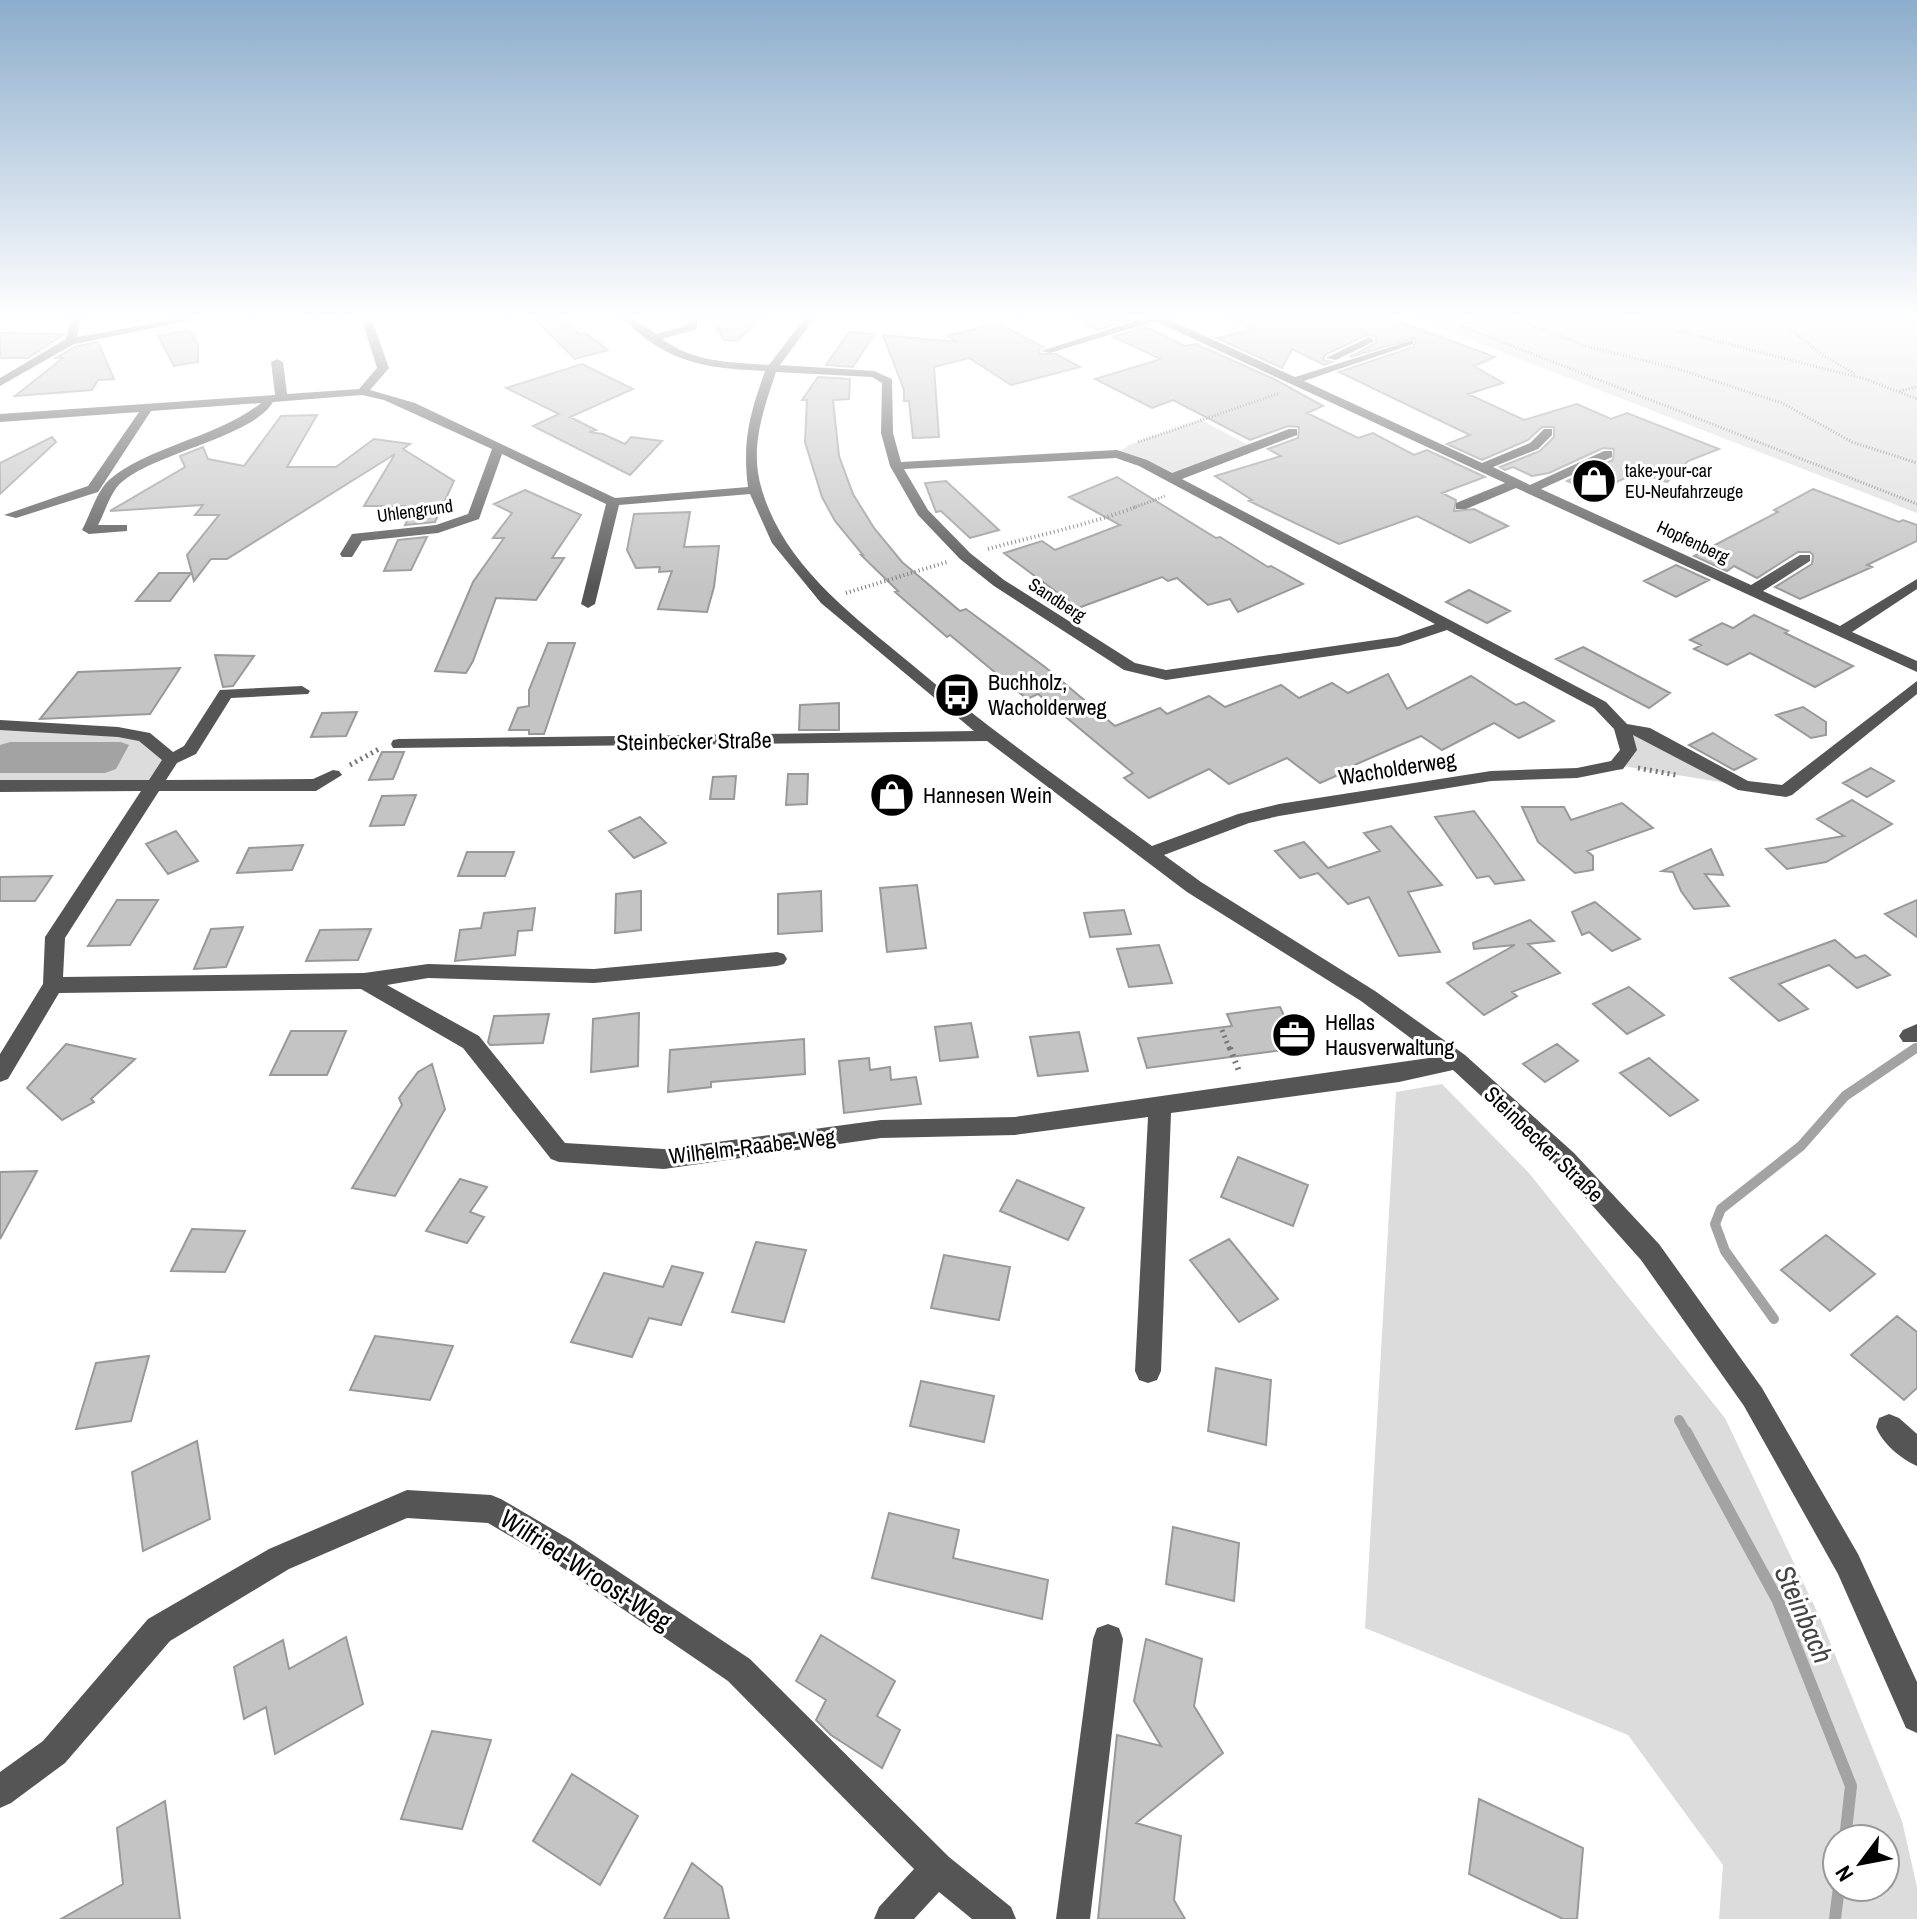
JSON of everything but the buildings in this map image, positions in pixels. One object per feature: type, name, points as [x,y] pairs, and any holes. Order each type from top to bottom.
[{"type":"street","points":[[3,421],[132,409]]},
{"type":"street","points":[[11,515],[93,489],[147,409]]},
{"type":"street","points":[[122,528],[89,530],[112,484],[133,470],[261,409]]},
{"type":"street","points":[[416,409],[613,502],[755,490]]},
{"type":"street","name":"Steinbecker Straße","points":[[758,409],[750,455],[755,490],[779,543],[826,600],[989,736],[1149,854],[1247,923],[1368,996],[1457,1061],[1566,1160],[1650,1252],[1753,1397],[1848,1564],[1916,1712]]},
{"type":"street","name":"Sandberg","points":[[887,409],[887,433],[896,466],[923,512],[965,556],[999,583],[1130,667],[1166,675],[1399,641],[1447,625]]},
{"type":"street","name":"Hopfenberg","points":[[1356,409],[1917,667]]},
{"type":"street","points":[[1172,478],[1293,432]]},
{"type":"street","points":[[1483,467],[1534,446],[1548,432]]},
{"type":"street","name":"Uhlengrund","points":[[347,554],[357,537],[438,529],[474,516],[498,449]]},
{"type":"street","points":[[896,466],[1117,454],[1143,463],[1600,705],[1622,728],[1644,732],[1744,786],[1786,791],[1917,686]]},
{"type":"street","points":[[1531,489],[1608,454]]},
{"type":"street","points":[[1461,506],[1516,483]]},
{"type":"street","points":[[588,604],[613,502]]},
{"type":"street","points":[[1752,591],[1805,558]]},
{"type":"street","points":[[1841,632],[1917,583]]},
{"type":"street","points":[[0,1073],[53,985],[55,937],[171,759],[190,750],[226,693],[302,691]]},
{"type":"street","points":[[0,725],[118,732],[144,737],[171,759]]},
{"type":"street","name":"Wacholderweg","points":[[1149,854],[1244,818],[1279,810],[1491,776],[1577,773],[1617,765],[1629,750],[1622,728]]},
{"type":"street","name":"Steinbecker Straße","points":[[399,744],[989,736]]},
{"type":"street","points":[[0,786],[316,785],[333,775]]},
{"type":"street","points":[[53,985],[364,981],[428,971],[594,976],[777,959]]},
{"type":"street","name":"Wilhelm-Raabe-Weg","points":[[364,981],[471,1042],[559,1152],[664,1159],[881,1129],[1015,1126],[1399,1073],[1457,1061]]},
{"type":"street","points":[[1148,1371],[1160,1104]]},
{"type":"street","points":[[1889,1427],[1917,1452]]},
{"type":"street","name":"Wilfried-Wroost-Weg","points":[[0,1792],[54,1752],[159,1630],[279,1559],[407,1504],[491,1509],[561,1550],[739,1670],[937,1869],[999,1919]]},
{"type":"street","points":[[1073,1919],[1108,1639]]},
{"type":"street","points":[[891,1919],[937,1869]]},
{"type":"path","points":[[1117,454],[1129,445],[1222,409]]},
{"type":"path","points":[[1672,409],[1917,504]]},
{"type":"path","points":[[1792,409],[1852,442],[1917,463]]},
{"type":"path","points":[[826,600],[1058,529],[1095,523],[1188,487]]},
{"type":"path","points":[[333,775],[387,744],[399,744]]},
{"type":"path","points":[[1222,1030],[1243,1082]]},
{"type":"shaded area","points":[[1647,409],[1917,409],[1917,513]]},
{"type":"shaded area","points":[[1201,420],[1252,447],[1172,478],[1117,454],[1129,445]]},
{"type":"shaded area","points":[[0,725],[144,737],[171,759],[154,787],[0,786]]},
{"type":"shaded area","points":[[1622,728],[1744,786],[1617,765],[1629,750]]},
{"type":"shaded area","points":[[10,742],[121,742],[129,745],[116,769],[105,773],[0,773],[0,745]]},
{"type":"shaded area","points":[[1442,1084],[1529,1173],[1725,1418],[1821,1620],[1902,1821],[1917,1887],[1917,1919],[1719,1919],[1723,1865],[1628,1735],[1365,1628],[1396,1092]]},
{"type":"waterway","name":"Steinbach","points":[[1913,1050],[1917,1048]]},
{"type":"waterway","name":"Steinbach","points":[[1774,1319],[1725,1251],[1715,1224],[1721,1209],[1801,1146],[1845,1096],[1913,1050]]},
{"type":"waterway","name":"Steinbach","points":[[1679,1420],[1687,1434]]},
{"type":"waterway","name":"Steinbach","points":[[1686,1432],[1778,1601],[1851,1786],[1847,1823]]},
{"type":"waterway","name":"Steinbach","points":[[1835,1919],[1837,1903]]},
{"type":"place","name":"take-your-car EU-Neufahrzeuge","points":[[1594,481]]},
{"type":"place","name":"Buchholz, Wacholderweg","points":[[957,695]]},
{"type":"place","name":"Hannesen Wein","points":[[892,795]]},
{"type":"place","name":"Hellas Hausverwaltung","points":[[1294,1035]]}]
